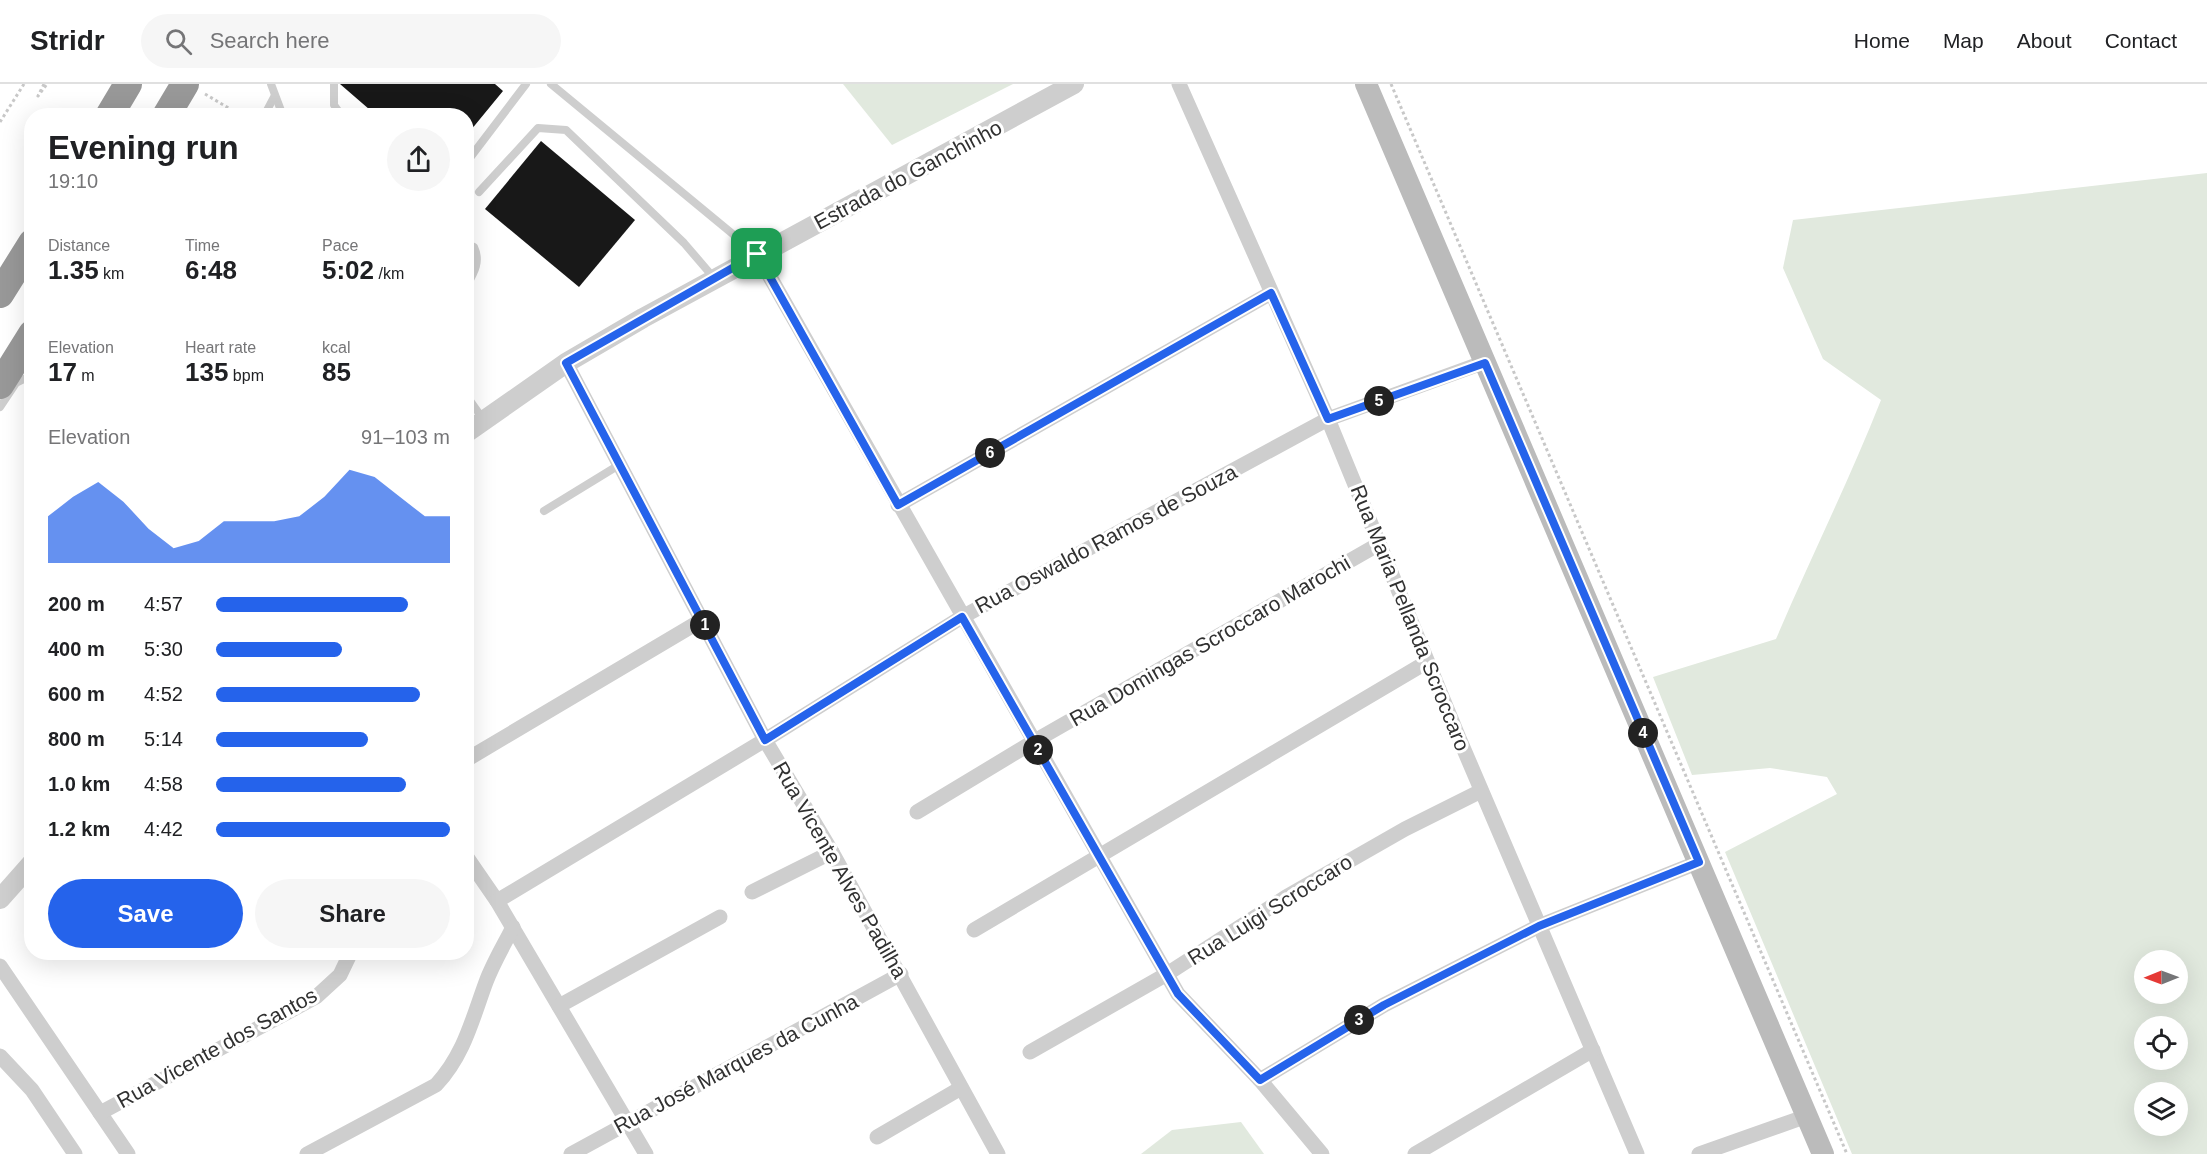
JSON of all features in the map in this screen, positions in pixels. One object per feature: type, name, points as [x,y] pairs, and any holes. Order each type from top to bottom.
[{"type":"highway","points":[[114,108],[128,84]]},
{"type":"highway","points":[[173,108],[191,87]]},
{"type":"highway","points":[[0,294],[24,256]]},
{"type":"highway","points":[[0,385],[24,347]]},
{"type":"main road","points":[[1366,84],[1823,1154]]},
{"type":"street","name":"Estrada do Ganchinho","points":[[474,428],[566,363],[714,278],[995,129],[1074,84]]},
{"type":"street","name":"Rua Maria Pellanda Scroccaro","points":[[1179,84],[1328,419],[1481,791],[1637,1154]]},
{"type":"street","points":[[757,254],[1178,994],[1260,1080],[1322,1154]]},
{"type":"street","points":[[898,505],[1271,293]]},
{"type":"street","name":"Rua Vicente Alves Padilha","points":[[566,363],[765,740],[901,974],[998,1154]]},
{"type":"street","name":"Rua Oswaldo Ramos de Souza","points":[[497,901],[765,740],[962,617],[1328,419],[1485,363]]},
{"type":"street","name":"Rua Domingas Scroccaro Marochi","points":[[917,812],[1033,742],[1379,544]]},
{"type":"street","points":[[474,755],[702,620]]},
{"type":"street","points":[[974,930],[1427,662]]},
{"type":"street","name":"Rua Luigi Scroccaro","points":[[1030,1052],[1167,974],[1286,897],[1405,829],[1481,791]]},
{"type":"street","points":[[752,892],[832,852]]},
{"type":"street","points":[[1260,1080],[1384,1005],[1539,926],[1699,862]]},
{"type":"street","points":[[474,868],[513,927],[646,1154]]},
{"type":"street","points":[[0,899],[24,872]]},
{"type":"street","points":[[559,1006],[720,917]]},
{"type":"street","points":[[307,1154],[436,1085],[452,1068],[463,1048],[487,979],[513,927]]},
{"type":"street","name":"Rua Vicente dos Santos","points":[[100,1113],[315,997],[340,975],[347,960]]},
{"type":"street","points":[[0,966],[128,1154]]},
{"type":"street","name":"Rua José Marques da Cunha","points":[[571,1154],[901,974]]},
{"type":"street","points":[[1415,1154],[1593,1050]]},
{"type":"street","points":[[0,1056],[32,1090],[75,1154]]},
{"type":"street","points":[[877,1137],[962,1088]]},
{"type":"street","points":[[1699,1154],[1807,1116]]},
{"type":"lane","points":[[271,84],[279,108]]},
{"type":"lane","points":[[334,84],[334,105],[336,108]]},
{"type":"lane","points":[[474,152],[526,84]]},
{"type":"lane","points":[[551,84],[757,254]]},
{"type":"lane","points":[[268,108],[274,97]]},
{"type":"lane","points":[[479,192],[537,128],[566,130],[684,243],[714,278]]},
{"type":"lane","points":[[474,247],[478,255],[477,268],[474,273]]},
{"type":"lane","points":[[0,407],[16,383],[24,379]]},
{"type":"lane","points":[[474,407],[484,421]]},
{"type":"lane","points":[[544,511],[619,465]]},
{"type":"path","points":[[0,122],[24,84]]},
{"type":"path","points":[[1391,84],[1847,1154]]},
{"type":"path","points":[[191,87],[228,108]]},
{"type":"shaded area","points":[[843,84],[1013,84],[892,145]]},
{"type":"shaded area","points":[[2207,173],[2207,1154],[1852,1154],[1725,852],[1837,794],[1827,777],[1770,768],[1692,775],[1653,677],[1776,639],[1881,400],[1823,359],[1783,268],[1793,220]]},
{"type":"shaded area","points":[[1241,1122],[1264,1154],[1141,1154],[1172,1130]]},
{"type":"building","points":[[340,84],[495,84],[503,91],[474,126],[474,108],[368,108]]},
{"type":"building","points":[[541,141],[635,220],[579,287],[485,209]]},
{"type":"route","points":[[757,254],[898,505],[1271,293],[1328,419],[1485,363],[1699,862],[1539,926],[1384,1005],[1260,1080],[1178,994],[962,617],[765,740],[566,363],[757,254]]}]
